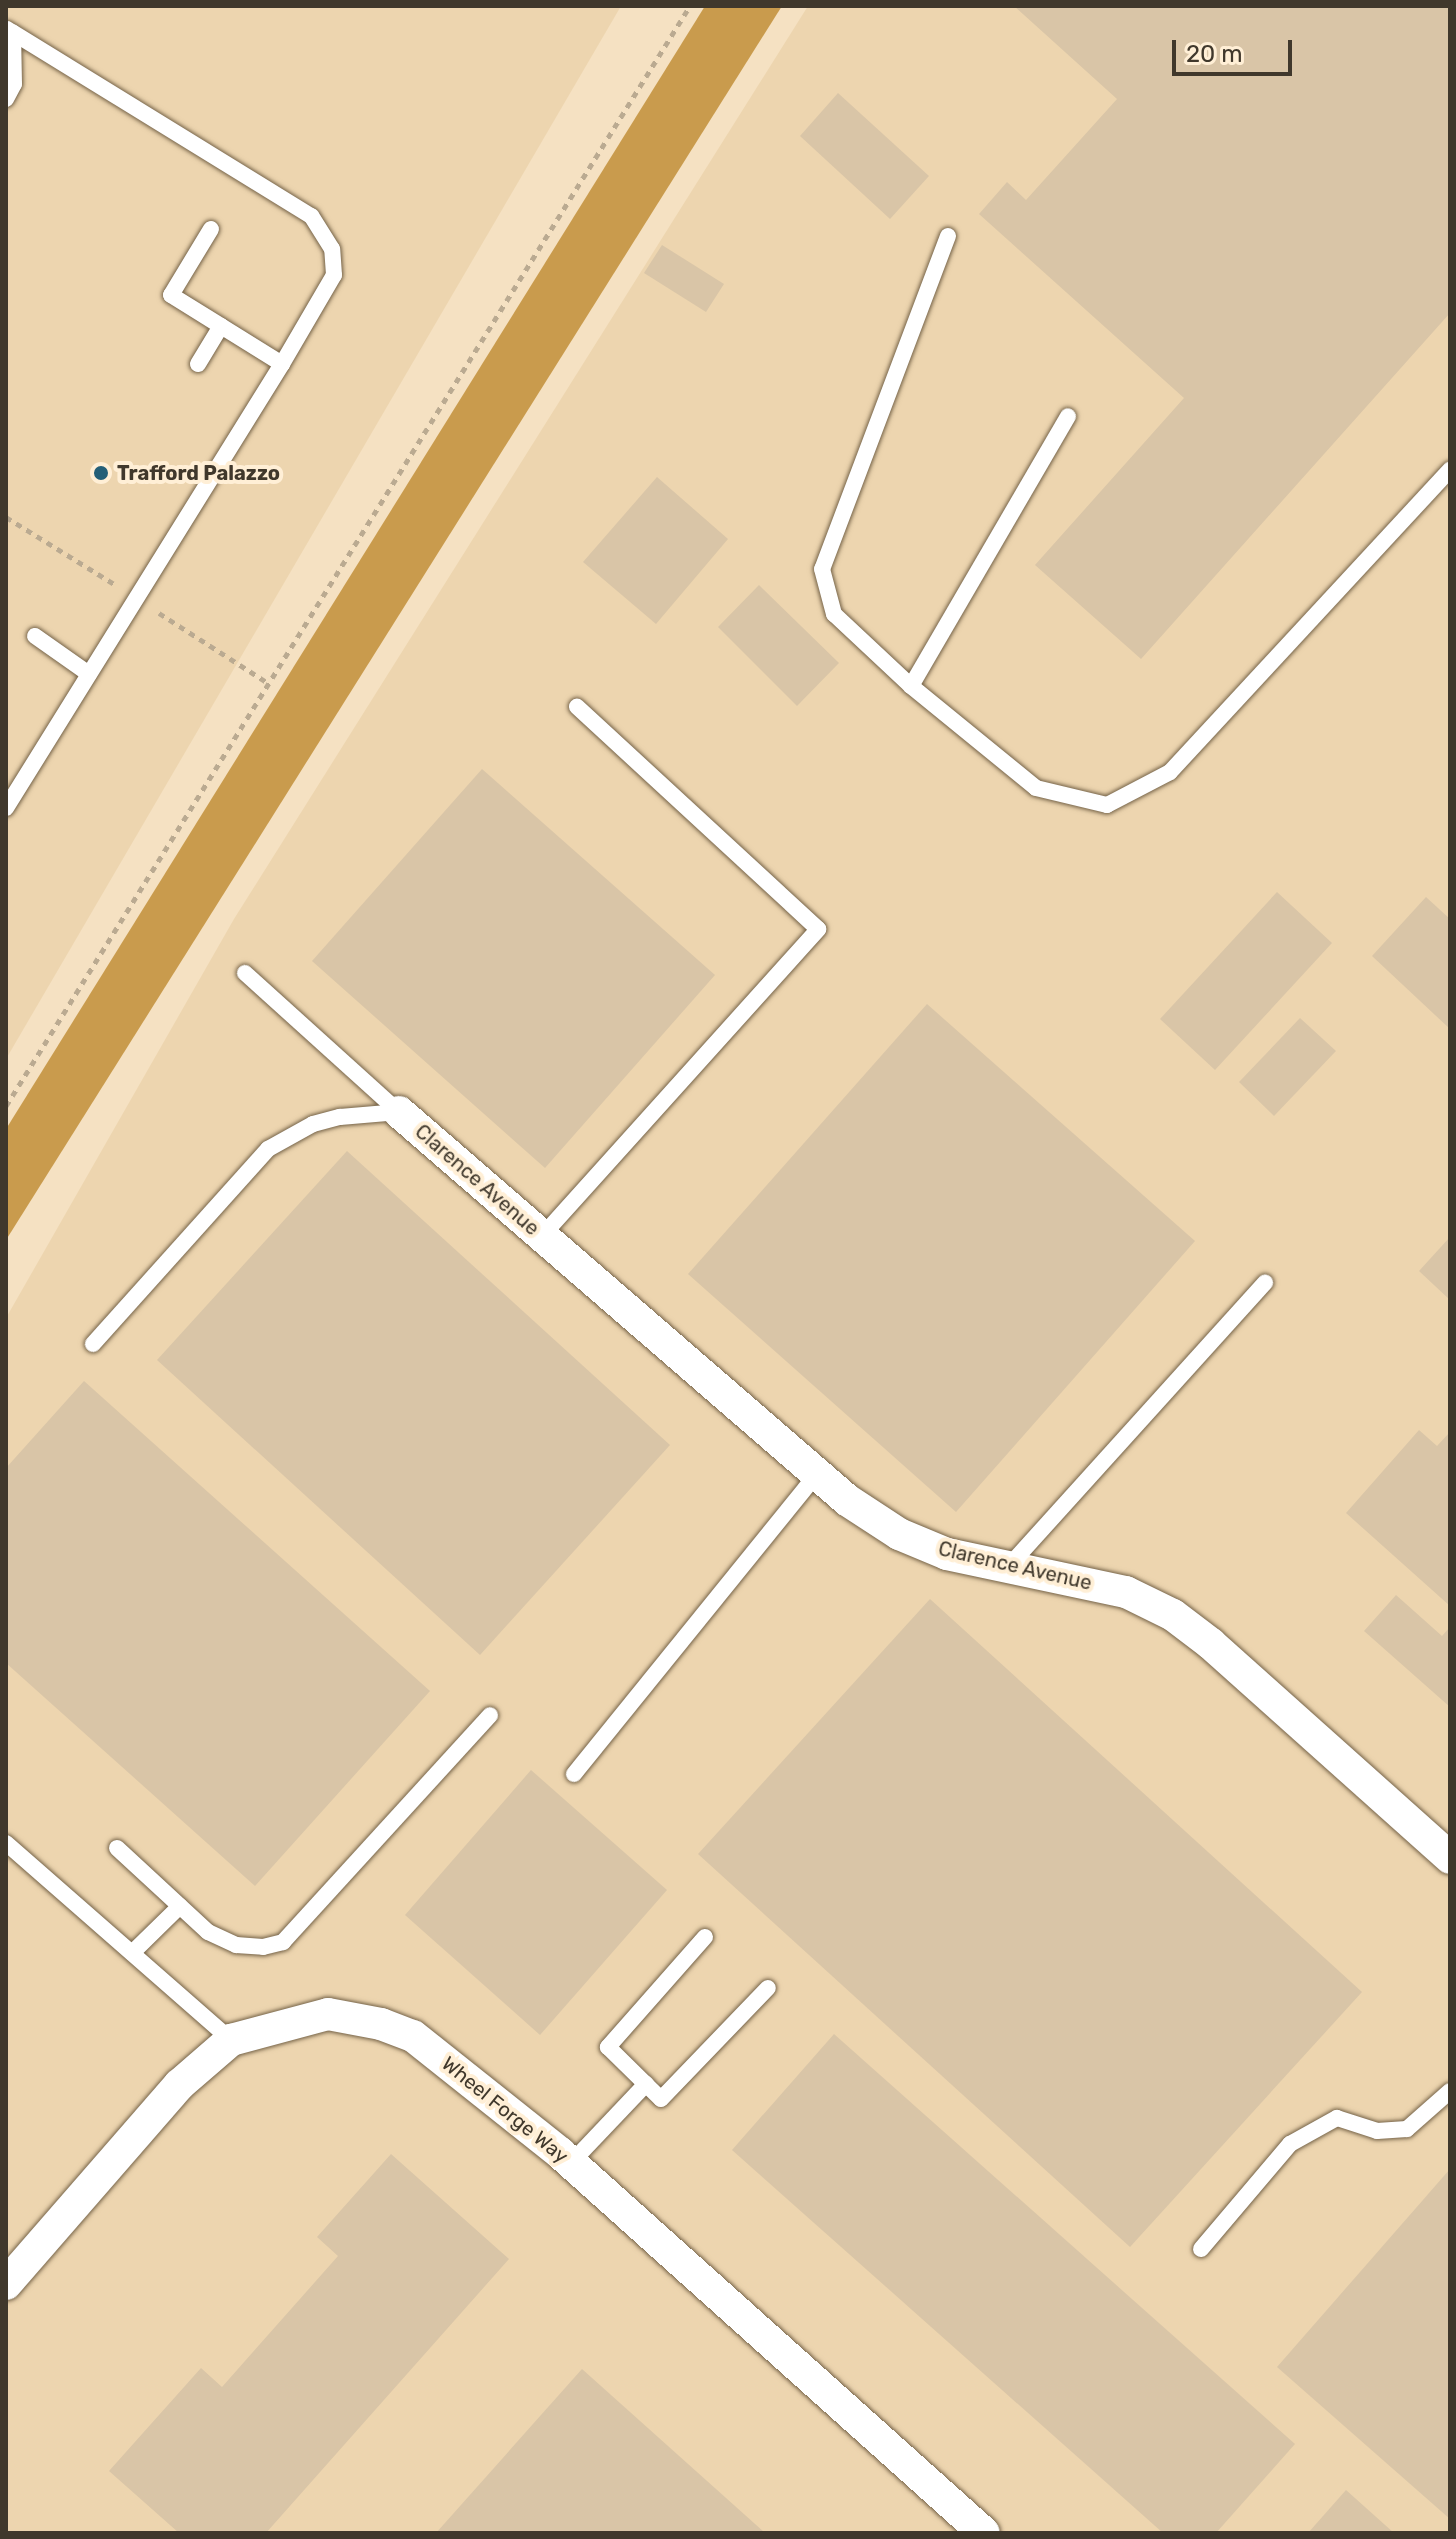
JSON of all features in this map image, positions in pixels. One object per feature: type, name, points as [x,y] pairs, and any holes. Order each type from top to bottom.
[{"type":"street","name":"Clarence Avenue","points":[[399,1112],[847,1500],[899,1534],[947,1554],[1126,1592],[1173,1615],[1211,1644],[1450,1858]]},
{"type":"street","name":"Wheel Forge Way","points":[[6,2284],[179,2085],[231,2040],[328,2014],[381,2024],[413,2036],[571,2163],[984,2533]]},
{"type":"lane","points":[[6,99],[14,84],[10,30]]},
{"type":"lane","points":[[6,808],[334,275],[332,249],[311,216],[10,30]]},
{"type":"lane","points":[[211,229],[171,295],[282,364]]},
{"type":"lane","points":[[948,236],[822,569],[834,614],[911,686],[1036,788],[1107,805],[1170,772],[1450,470]]},
{"type":"lane","points":[[198,364],[221,326]]},
{"type":"lane","points":[[911,686],[1068,416]]},
{"type":"lane","points":[[35,636],[89,674]]},
{"type":"lane","points":[[542,1236],[818,929],[577,707]]},
{"type":"lane","points":[[245,973],[399,1112]]},
{"type":"lane","points":[[93,1344],[268,1149],[313,1124],[340,1117],[399,1112]]},
{"type":"lane","points":[[1009,1566],[1265,1283]]},
{"type":"lane","points":[[574,1774],[817,1474]]},
{"type":"lane","points":[[117,1848],[208,1932],[236,1945],[263,1947],[283,1942],[490,1715]]},
{"type":"lane","points":[[6,1843],[231,2040]]},
{"type":"lane","points":[[132,1953],[180,1906]]},
{"type":"lane","points":[[705,1937],[608,2047],[661,2099],[768,1988]]},
{"type":"lane","points":[[571,2163],[646,2084]]},
{"type":"lane","points":[[1201,2249],[1290,2144],[1337,2118],[1377,2131],[1407,2129],[1450,2091]]},
{"type":"path","points":[[6,1106],[690,6]]},
{"type":"path","points":[[6,517],[268,683]]},
{"type":"shaded area","points":[[6,6],[621,6],[6,1059]]},
{"type":"shaded area","points":[[705,6],[782,6],[6,1240],[6,1129]]},
{"type":"shaded area","points":[[808,6],[1450,6],[1450,2533],[6,2533],[6,1318],[234,919]]},
{"type":"building","points":[[1014,6],[1450,6],[1450,313],[1141,659],[1035,565],[1184,398],[979,214],[1007,182],[1026,200],[1117,99]]},
{"type":"building","points":[[838,93],[929,176],[890,219],[800,136]]},
{"type":"building","points":[[662,245],[724,284],[706,312],[644,273]]},
{"type":"building","points":[[657,477],[728,539],[656,624],[583,562]]},
{"type":"building","points":[[759,585],[839,663],[797,706],[718,627]]},
{"type":"building","points":[[482,769],[715,975],[545,1168],[312,961]]},
{"type":"building","points":[[1277,892],[1332,943],[1215,1070],[1160,1019]]},
{"type":"building","points":[[1426,897],[1450,919],[1450,1029],[1372,956]]},
{"type":"building","points":[[927,1004],[1195,1241],[956,1512],[688,1274]]},
{"type":"building","points":[[1300,1018],[1336,1051],[1274,1116],[1239,1082]]},
{"type":"building","points":[[347,1151],[670,1445],[480,1655],[157,1360]]},
{"type":"building","points":[[1450,1237],[1450,1300],[1419,1271]]},
{"type":"building","points":[[84,1381],[430,1691],[255,1886],[6,1663],[6,1468]]},
{"type":"building","points":[[1419,1430],[1437,1446],[1450,1432],[1450,1606],[1346,1513]]},
{"type":"building","points":[[1396,1595],[1442,1636],[1450,1627],[1450,1707],[1364,1631]]},
{"type":"building","points":[[930,1599],[1362,1992],[1130,2247],[698,1854]]},
{"type":"building","points":[[531,1770],[667,1890],[540,2035],[405,1915]]},
{"type":"building","points":[[834,2034],[1295,2444],[1216,2533],[1163,2533],[732,2150]]},
{"type":"building","points":[[391,2154],[509,2259],[266,2533],[179,2533],[109,2471],[201,2368],[222,2387],[338,2256],[317,2237]]},
{"type":"building","points":[[1450,2169],[1450,2519],[1277,2367]]},
{"type":"building","points":[[582,2369],[765,2533],[436,2533]]},
{"type":"building","points":[[1346,2490],[1394,2533],[1308,2533]]},
{"type":"place","name":"Trafford Palazzo","points":[[101,473]]}]
